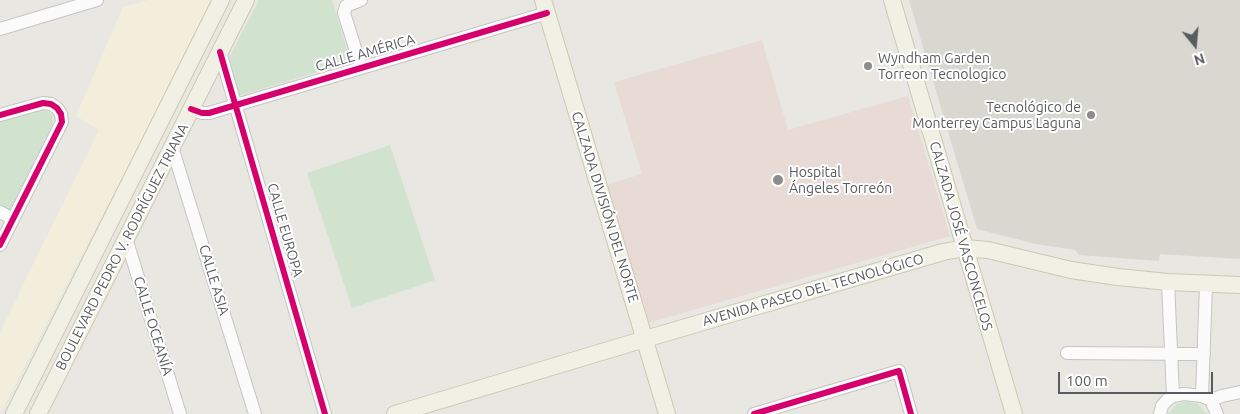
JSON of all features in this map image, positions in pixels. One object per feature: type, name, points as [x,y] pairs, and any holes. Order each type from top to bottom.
[{"type":"main road","name":"BOULEVARD PEDRO V. RODRÍGUEZ TRIANA","points":[[14,414],[128,190],[221,0]]},
{"type":"main road","name":"BOULEVARD PEDRO V. RODRÍGUEZ TRIANA","points":[[38,414],[246,0]]},
{"type":"main road","name":"CALZADA JOSÉ VASCONCELOS","points":[[892,0],[1014,414]]},
{"type":"main road","name":"CALZADA DIVISIÓN DEL NORTE","points":[[545,7],[667,414]]},
{"type":"main road","points":[[126,238],[120,220],[128,190]]},
{"type":"main road","name":"AVENIDA PASEO DEL TECNOLÓGICO","points":[[394,414],[943,252],[965,248],[988,250],[1071,270],[1168,282],[1240,285]]},
{"type":"main road","points":[[46,350],[65,360]]},
{"type":"street","points":[[0,29],[96,0]]},
{"type":"street","points":[[361,0],[346,6],[344,13],[361,68]]},
{"type":"street","name":"CALLE AMÉRICA","points":[[191,109],[202,113],[209,113],[361,68],[545,7]]},
{"type":"street","name":"CALLE EUROPA","points":[[220,52],[325,414]]},
{"type":"street","points":[[0,116],[43,103],[51,104],[57,108],[61,114],[62,122],[0,245]]},
{"type":"street","name":"CALLE ASIA","points":[[172,147],[256,414]]},
{"type":"street","points":[[0,212],[13,219]]},
{"type":"street","name":"CALLE OCEANÍA","points":[[126,238],[180,414]]},
{"type":"street","points":[[1168,282],[1173,396]]},
{"type":"street","points":[[1206,284],[1204,354],[1206,398],[1217,414]]},
{"type":"street","points":[[1067,352],[1204,354]]},
{"type":"street","points":[[754,414],[898,370],[911,414]]},
{"type":"street","points":[[1160,414],[1162,406],[1173,396],[1184,394],[1206,398],[1240,392]]},
{"type":"shaded area","points":[[148,0],[213,0],[0,414],[0,332],[99,130],[76,116],[123,7]]},
{"type":"shaded area","name":"Tecnológico de Monterrey Campus Laguna","points":[[909,0],[1240,0],[1240,259],[1160,254],[1159,261],[1079,255],[1075,250],[1036,244],[977,229]]},
{"type":"shaded area","name":"Hospital Ángeles Torreón","points":[[762,40],[788,130],[908,96],[950,236],[648,323],[606,185],[642,174],[614,82]]},
{"type":"green space","points":[[259,0],[332,0],[351,62],[239,96],[228,60]]},
{"type":"green space","points":[[39,110],[45,110],[50,113],[53,117],[53,125],[11,213],[0,207],[0,122]]},
{"type":"green space","points":[[390,145],[435,280],[352,308],[307,173]]},
{"type":"green space","points":[[1187,401],[1198,404],[1207,414],[1168,414],[1177,404]]},
{"type":"cycle path","points":[[191,109],[202,113],[209,113],[547,13]]},
{"type":"cycle path","points":[[220,52],[325,414]]},
{"type":"cycle path","points":[[0,115],[43,103],[51,104],[57,108],[61,114],[62,122],[0,245]]},
{"type":"cycle path","points":[[754,414],[899,371],[911,414]]},
{"type":"place","name":"Wyndham Garden Torreon Tecnologico","points":[[868,66]]},
{"type":"place","name":"Tecnológico de Monterrey Campus Laguna","points":[[1091,115]]},
{"type":"place","name":"Hospital Ángeles Torreón","points":[[778,180]]}]
